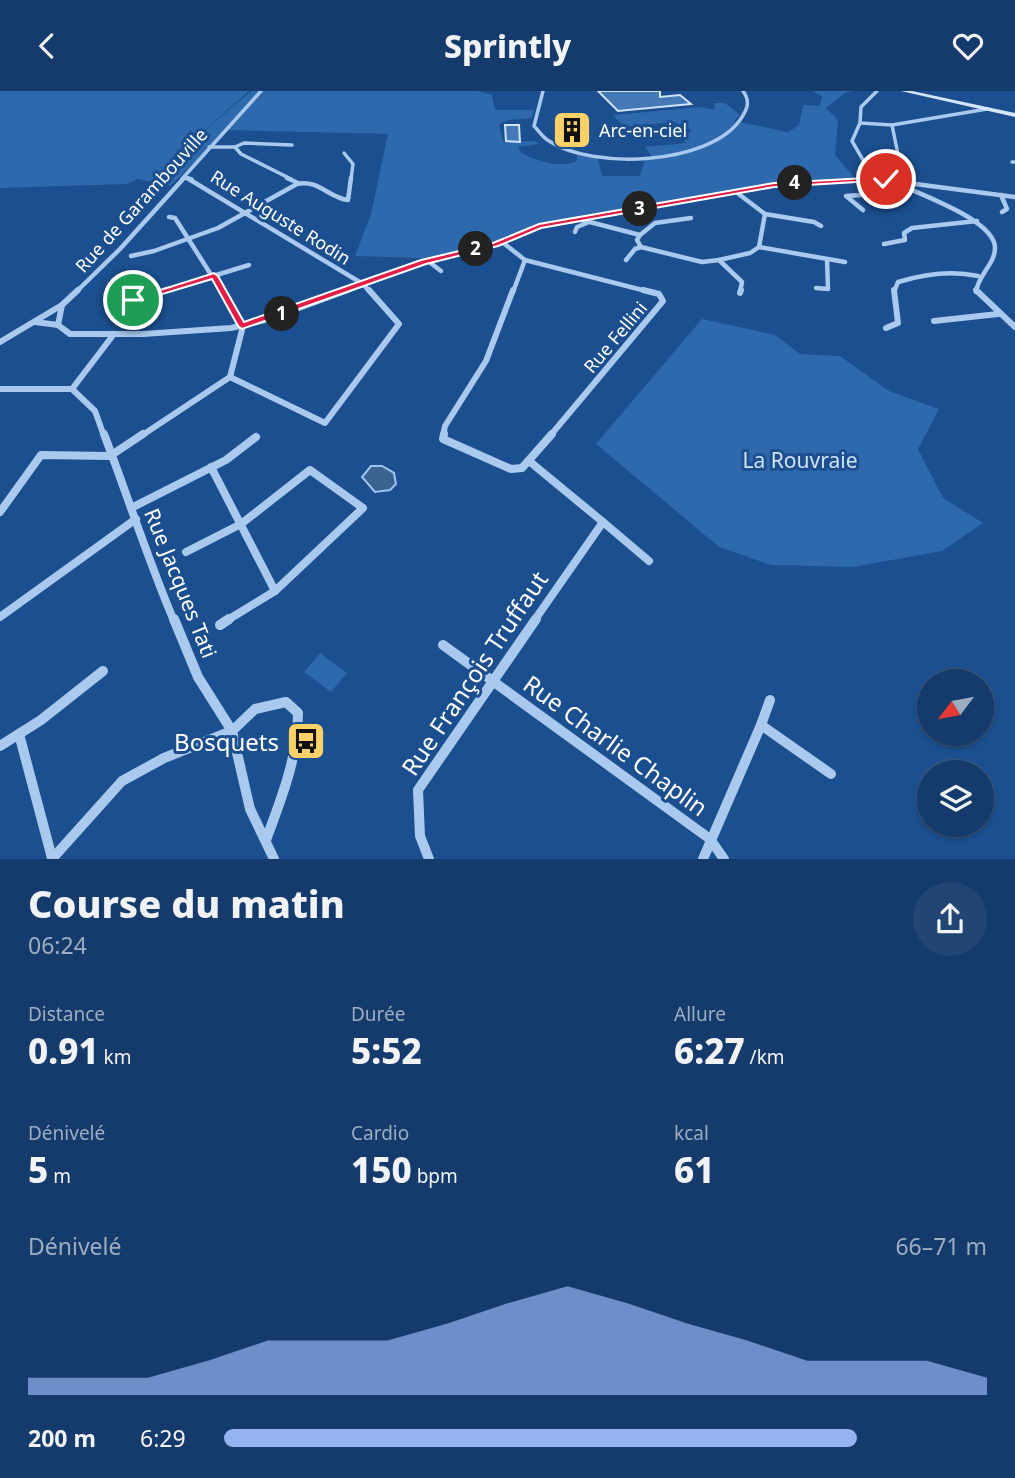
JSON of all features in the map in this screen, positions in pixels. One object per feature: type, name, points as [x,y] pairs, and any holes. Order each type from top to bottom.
[{"type":"street","name":"Rue de Garambouville","points":[[0,342],[62,305],[120,249],[261,91]]},
{"type":"street","points":[[543,91],[534,126],[539,136],[563,149],[584,155],[619,158],[694,151],[726,136],[747,110],[747,94],[743,91]]},
{"type":"street","points":[[877,91],[861,107],[860,123],[852,141],[855,150],[886,179],[908,192],[978,221],[990,232],[996,246],[992,261],[978,276],[976,292],[1015,327]]},
{"type":"street","points":[[904,91],[1015,115]]},
{"type":"street","points":[[860,123],[892,125],[987,109]]},
{"type":"street","points":[[892,125],[903,181],[908,192]]},
{"type":"street","points":[[209,147],[234,147],[244,143],[292,145]]},
{"type":"street","points":[[234,147],[235,151],[298,183],[311,183],[345,201],[348,200],[353,164],[344,153]]},
{"type":"street","name":"Rue Auguste Rodin","points":[[184,177],[190,178],[363,284],[399,324],[325,422],[230,377]]},
{"type":"street","points":[[35,322],[58,325],[70,334],[187,332],[242,326],[428,261],[502,242],[539,226],[795,183],[886,179],[1015,197]]},
{"type":"street","points":[[131,256],[189,239],[248,213],[298,183]]},
{"type":"street","points":[[327,191],[348,191]]},
{"type":"street","points":[[736,192],[765,214],[814,222],[821,226]]},
{"type":"street","points":[[863,210],[846,196],[908,192]]},
{"type":"street","points":[[1001,195],[1007,209],[1002,212]]},
{"type":"street","points":[[759,247],[765,214]]},
{"type":"street","points":[[0,512],[41,455],[110,456],[230,377],[242,326],[214,276],[175,218],[169,217]]},
{"type":"street","points":[[641,247],[637,240],[644,227],[691,218]]},
{"type":"street","points":[[580,219],[640,235]]},
{"type":"street","points":[[884,244],[905,240],[904,233],[912,227],[978,221]]},
{"type":"street","points":[[575,232],[578,227],[590,222]]},
{"type":"street","name":"Rue Fellini","points":[[502,242],[525,260],[659,294],[663,301],[529,461]]},
{"type":"street","points":[[626,260],[635,249],[641,247],[702,262],[750,253],[759,247],[845,262]]},
{"type":"street","points":[[816,288],[828,289],[827,259]]},
{"type":"street","points":[[525,260],[486,361],[445,426],[443,439],[511,469],[522,468],[529,461],[649,561]]},
{"type":"street","points":[[719,260],[742,282],[740,293]]},
{"type":"street","points":[[428,261],[441,271]]},
{"type":"street","points":[[120,301],[133,300],[248,265]]},
{"type":"street","points":[[886,328],[898,323],[894,289],[898,282],[932,275],[964,273],[978,276]]},
{"type":"street","points":[[58,325],[62,305]]},
{"type":"street","points":[[934,321],[999,314]]},
{"type":"street","points":[[0,389],[72,389],[114,334]]},
{"type":"street","name":"Rue Jacques Tati","points":[[72,389],[95,411],[136,519],[146,554],[198,677],[232,730],[250,809],[274,859]]},
{"type":"street","points":[[131,508],[226,460],[256,437]]},
{"type":"street","points":[[211,467],[275,591]]},
{"type":"street","points":[[186,552],[241,524],[310,470],[363,507],[275,591],[220,625]]},
{"type":"street","points":[[0,617],[136,519]]},
{"type":"street","name":"Rue François Truffaut","points":[[429,859],[420,836],[418,790],[603,522]]},
{"type":"street","name":"Rue Charlie Chaplin","points":[[443,645],[710,839],[724,859]]},
{"type":"street","points":[[0,746],[41,720],[103,671]]},
{"type":"street","points":[[703,859],[770,700]]},
{"type":"street","points":[[52,858],[122,781],[164,758],[232,730],[255,709],[286,702],[298,713],[299,726],[281,800],[266,840]]},
{"type":"street","points":[[761,725],[831,774]]},
{"type":"street","points":[[19,734],[52,858]]},
{"type":"green space","points":[[0,91],[249,91],[189,144],[251,91],[479,91],[492,95],[495,110],[534,110],[532,118],[509,120],[499,124],[503,142],[535,141],[539,144],[518,147],[521,153],[556,164],[577,161],[577,155],[598,158],[602,176],[640,176],[645,159],[652,157],[645,147],[686,143],[682,135],[693,131],[674,122],[624,127],[613,115],[701,107],[715,110],[714,103],[725,103],[740,115],[734,121],[788,132],[799,125],[803,105],[820,106],[822,96],[812,91],[852,91],[845,93],[826,108],[838,120],[835,155],[855,178],[771,185],[534,225],[494,243],[423,258],[355,256],[371,214],[388,134],[229,130],[170,186],[138,179],[127,184],[0,188]]},
{"type":"green space","name":"La Rouvraie","points":[[702,319],[775,335],[800,354],[840,356],[889,391],[939,409],[918,449],[943,498],[983,523],[942,551],[853,567],[771,565],[719,547],[596,444]]},
{"type":"green space","points":[[320,653],[347,673],[331,692],[304,672]]},
{"type":"shaded area","points":[[371,466],[382,466],[394,473],[396,484],[390,490],[375,492],[362,477]]},
{"type":"building","points":[[598,91],[660,91],[660,97],[680,95],[691,104],[618,111]]},
{"type":"building","points":[[505,125],[519,125],[520,142],[506,141]]},
{"type":"place","name":"Arc-en-ciel","points":[[572,130]]},
{"type":"place","name":"Bosquets","points":[[306,741]]},
{"type":"route","points":[[133,300],[214,276],[242,326],[269,319],[424,262],[496,244],[539,226],[774,185],[886,179]]}]
